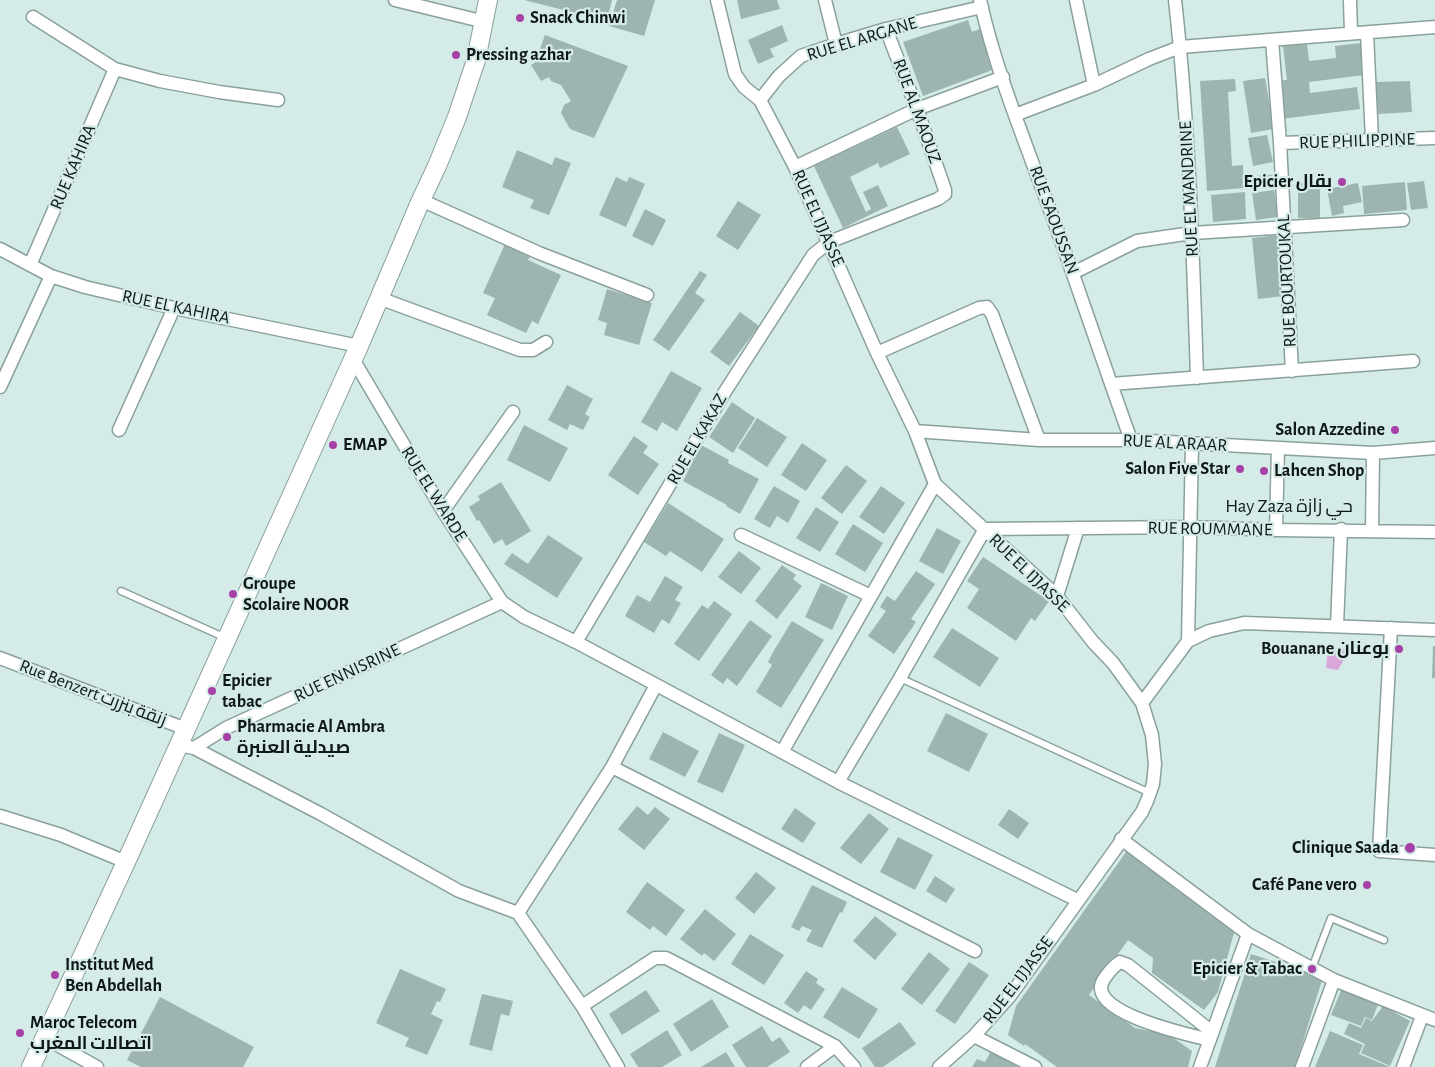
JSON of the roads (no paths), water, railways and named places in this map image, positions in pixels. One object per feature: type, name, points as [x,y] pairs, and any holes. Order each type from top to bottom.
[{"type":"street","points":[[395,0],[485,22]]},
{"type":"street","points":[[31,1067],[126,862],[186,746],[186,729],[356,352],[437,166],[457,118],[476,60],[488,0]]},
{"type":"street","points":[[717,0],[735,74],[744,87],[760,100]]},
{"type":"street","points":[[825,0],[836,44]]},
{"type":"street","points":[[1076,0],[1094,85]]},
{"type":"street","name":"RUE EL MANDRINE","points":[[1175,0],[1180,47],[1192,233],[1196,378]]},
{"type":"street","points":[[1350,0],[1351,34]]},
{"type":"street","name":"RUE EL ARGANE","points":[[760,100],[779,76],[801,56],[886,29],[981,3]]},
{"type":"street","name":"RUE SAOUSSAN","points":[[981,3],[1015,115],[1073,272],[1131,440]]},
{"type":"street","points":[[33,17],[115,69],[190,87],[278,100]]},
{"type":"street","points":[[1015,115],[1094,85],[1140,63],[1180,47],[1435,27]]},
{"type":"street","name":"RUE AL MAOUZ","points":[[829,242],[938,199],[944,194],[945,190],[917,109],[886,29]]},
{"type":"street","points":[[1367,33],[1372,140]]},
{"type":"street","name":"RUE BOURTOUKAL","points":[[1272,40],[1280,143],[1292,372]]},
{"type":"street","name":"RUE KAHIRA","points":[[30,266],[115,69]]},
{"type":"street","points":[[795,167],[917,109],[1003,77]]},
{"type":"street","name":"RUE EL IJJASSE","points":[[760,100],[795,167],[877,352],[915,431],[935,484],[1057,596],[1093,642],[1113,663],[1142,703],[1154,746],[1154,773],[1150,793],[1142,812],[1077,900],[1010,996],[974,1036],[940,1067]]},
{"type":"street","name":"RUE PHILIPPINE","points":[[1280,143],[1435,138]]},
{"type":"street","points":[[421,200],[539,253],[647,295]]},
{"type":"street","points":[[1073,272],[1137,241],[1192,233],[1402,220]]},
{"type":"street","name":"RUE EL KAKAZ","points":[[576,642],[726,390],[813,255],[829,242]]},
{"type":"street","name":"RUE EL KAHIRA","points":[[0,249],[52,276],[85,287],[356,352]]},
{"type":"street","points":[[0,387],[52,276]]},
{"type":"street","points":[[379,298],[520,350],[533,350],[546,342]]},
{"type":"street","points":[[119,430],[174,308]]},
{"type":"street","points":[[877,352],[979,308],[987,308],[992,314],[1039,440]]},
{"type":"street","name":"RUE EL WARDE","points":[[356,352],[443,511],[502,602]]},
{"type":"street","points":[[1111,384],[1413,362]]},
{"type":"street","points":[[443,511],[513,412]]},
{"type":"street","name":"RUE AL ARAAR","points":[[915,431],[1039,440],[1131,440],[1373,453],[1435,448]]},
{"type":"street","points":[[1188,642],[1192,444]]},
{"type":"street","points":[[1276,530],[1278,448]]},
{"type":"street","points":[[1372,530],[1373,453]]},
{"type":"street","points":[[782,752],[935,484]]},
{"type":"street","name":"RUE ROUMMANE","points":[[985,529],[1190,527],[1435,532]]},
{"type":"street","points":[[1057,596],[1078,528]]},
{"type":"street","points":[[838,782],[985,529]]},
{"type":"street","points":[[1337,626],[1342,529]]},
{"type":"street","points":[[742,535],[871,596]]},
{"type":"street","points":[[502,602],[524,617],[576,642],[838,782],[1077,900]]},
{"type":"street","name":"RUE ENNISRINE","points":[[186,746],[502,602]]},
{"type":"street","points":[[1142,703],[1188,642],[1209,631],[1244,623],[1435,630]]},
{"type":"street","points":[[1391,628],[1379,851],[1435,855]]},
{"type":"street","name":"Rue Benzert زنقة بنزرت","points":[[0,658],[186,729]]},
{"type":"street","points":[[518,913],[612,767],[656,685]]},
{"type":"street","points":[[186,746],[321,814],[459,892],[518,913],[582,1006],[618,1067]]},
{"type":"street","points":[[612,767],[974,951]]},
{"type":"street","points":[[0,816],[61,835],[126,862]]},
{"type":"street","points":[[1121,839],[1248,934],[1311,970],[1435,1020]]},
{"type":"street","points":[[1200,1067],[1248,934]]},
{"type":"street","points":[[582,1006],[655,958],[666,958],[835,1046],[854,1067]]},
{"type":"street","points":[[1120,962],[1128,965],[1211,1036],[1148,1023],[1127,1015],[1106,999],[1101,992],[1100,984],[1112,967],[1120,962]]},
{"type":"street","points":[[1302,1067],[1334,980]]},
{"type":"street","points":[[1403,1067],[1422,1016]]},
{"type":"street","points":[[974,1036],[1035,1067]]},
{"type":"street","points":[[45,1038],[97,1067]]},
{"type":"street","points":[[807,1067],[835,1046]]},
{"type":"lane","points":[[121,591],[227,638]]},
{"type":"lane","points":[[900,678],[1150,793]]},
{"type":"lane","points":[[1311,970],[1331,918],[1384,940]]},
{"type":"place","name":"Snack Chinwi","points":[[520,18]]},
{"type":"place","name":"Pressing azhar","points":[[456,55]]},
{"type":"place","name":"Epicier بقال","points":[[1342,182]]},
{"type":"place","name":"Salon Azzedine","points":[[1395,430]]},
{"type":"place","name":"EMAP","points":[[333,445]]},
{"type":"place","name":"Salon Five Star","points":[[1240,469]]},
{"type":"place","name":"Lahcen Shop","points":[[1264,471]]},
{"type":"place","name":"Groupe Scolaire NOOR","points":[[233,594]]},
{"type":"place","name":"Bouanane بوعنان","points":[[1399,649]]},
{"type":"place","name":"Epicier tabac","points":[[212,691]]},
{"type":"place","name":"Pharmacie Al Ambra صيدلية العنبرة","points":[[227,737]]},
{"type":"place","name":"Clinique Saada","points":[[1410,848]]},
{"type":"place","name":"Café Pane vero","points":[[1367,885]]},
{"type":"place","name":"Epicier & Tabac","points":[[1312,969]]},
{"type":"place","name":"Institut Med Ben Abdellah","points":[[55,975]]},
{"type":"place","name":"Maroc Telecom اتصالات المغرب","points":[[20,1033]]},
{"type":"district","name":"Hay Zaza حي زازة","points":[[1289,506]]}]
